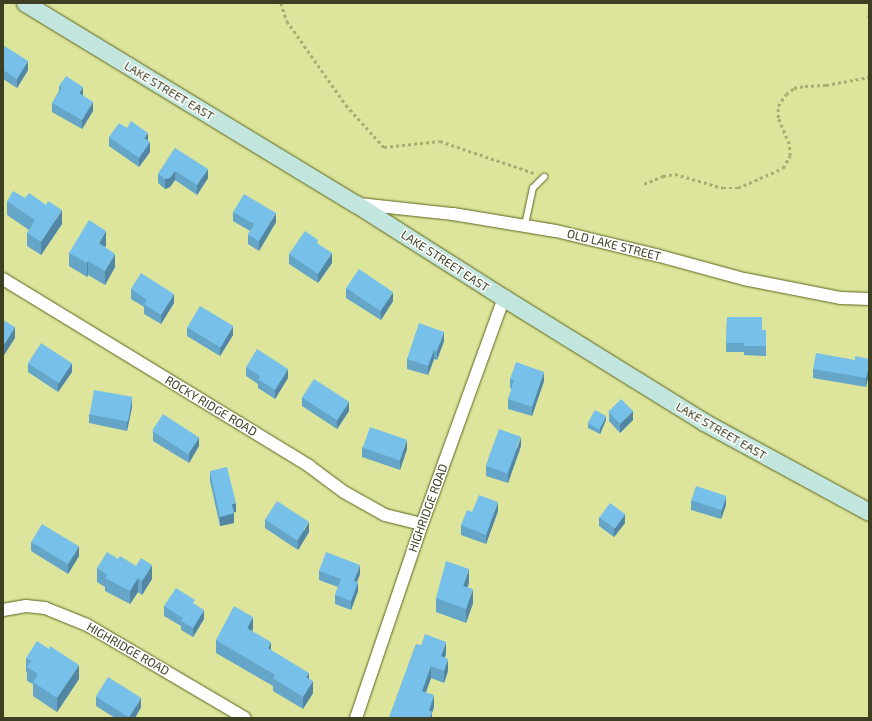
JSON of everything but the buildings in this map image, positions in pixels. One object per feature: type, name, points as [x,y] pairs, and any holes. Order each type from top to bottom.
[{"type":"main road","name":"LAKE STREET EAST","points":[[24,3],[356,204],[704,422],[869,512]]},
{"type":"street","name":"OLD LAKE STREET","points":[[356,204],[453,214],[525,225],[605,242],[744,279],[841,298],[869,299]]},
{"type":"street","name":"ROCKY RIDGE ROAD","points":[[3,279],[309,466],[344,492],[385,515],[422,524]]},
{"type":"street","name":"HIGHRIDGE ROAD","points":[[356,718],[422,524],[504,298]]},
{"type":"street","name":"HIGHRIDGE ROAD","points":[[3,610],[26,606],[45,608],[87,625],[245,718]]},
{"type":"lane","points":[[525,225],[533,188],[544,177]]},
{"type":"path","points":[[281,3],[287,21],[346,105],[384,147],[440,141],[544,177]]},
{"type":"path","points":[[869,15],[869,21]]},
{"type":"path","points":[[644,184],[663,176],[675,174],[723,188],[738,188],[783,168],[790,156],[790,150],[778,118],[778,106],[786,94],[794,88],[826,85],[869,77]]}]
